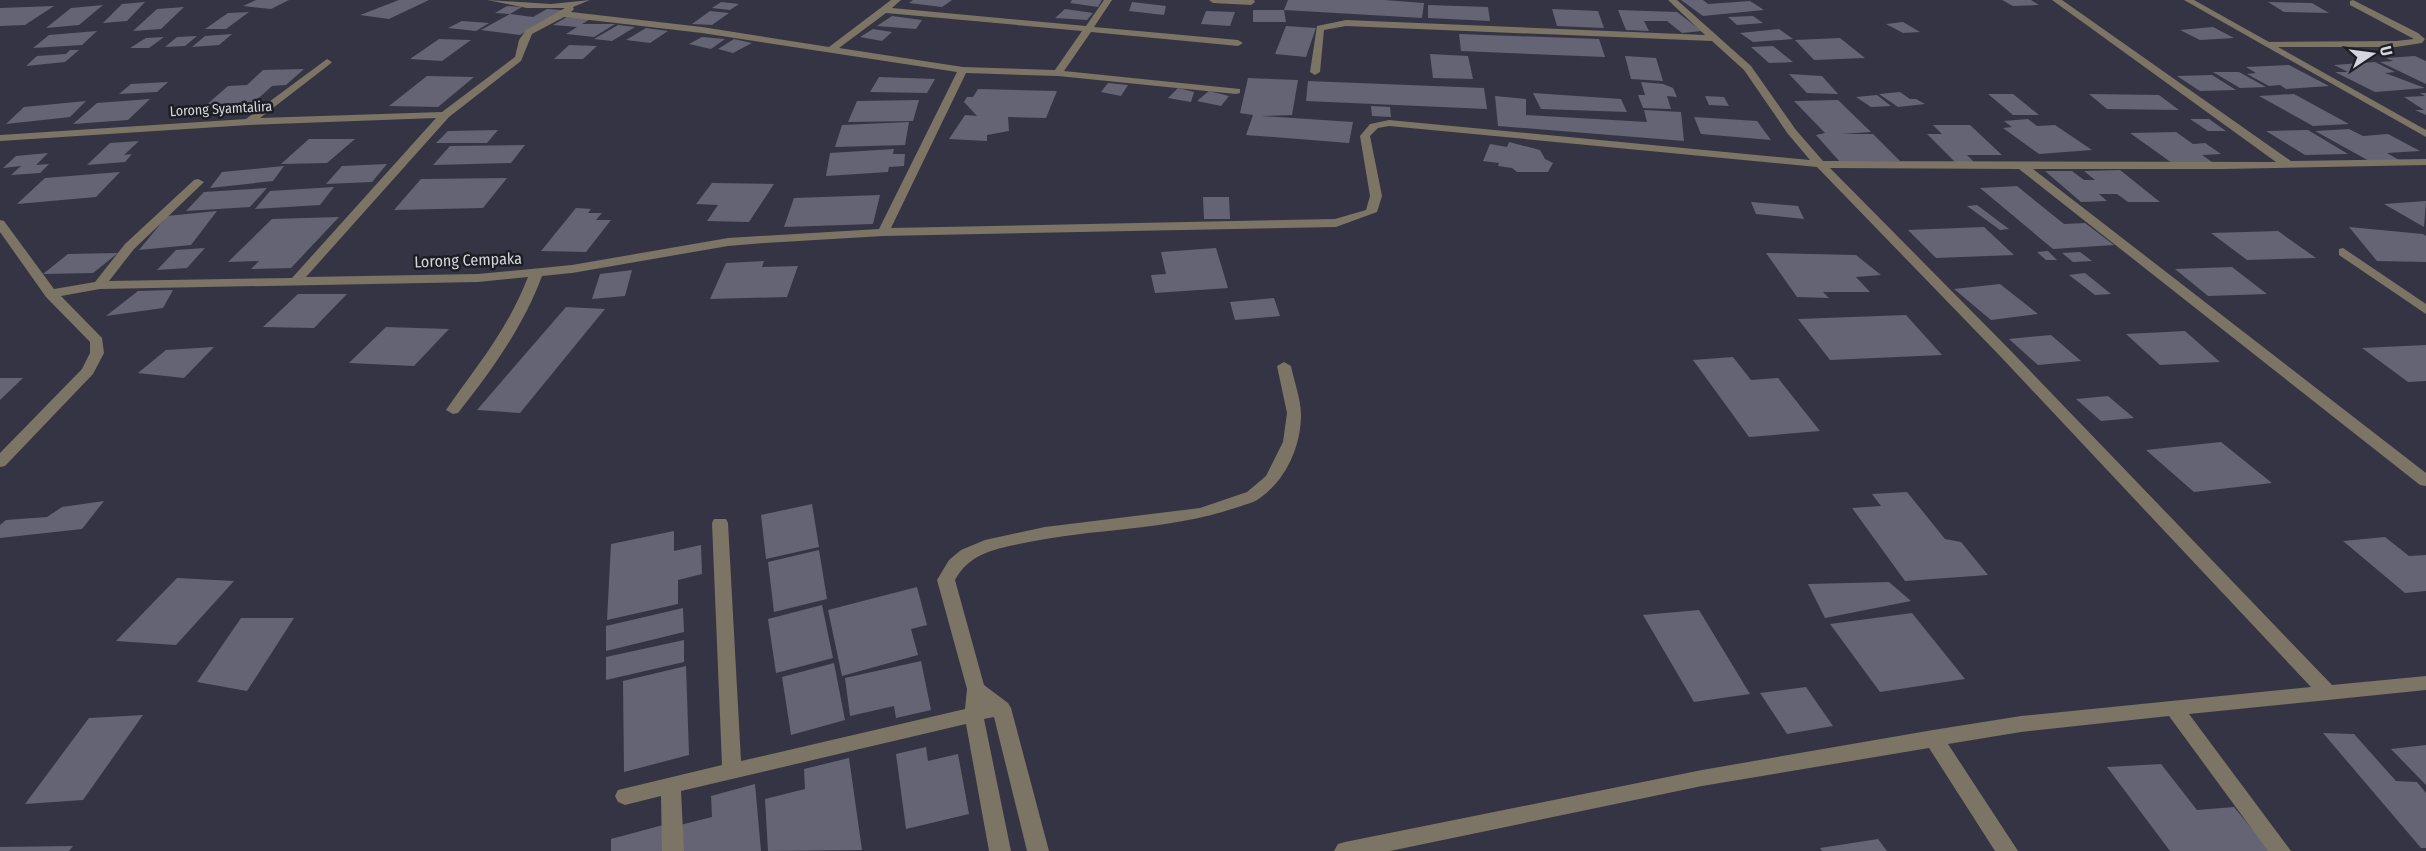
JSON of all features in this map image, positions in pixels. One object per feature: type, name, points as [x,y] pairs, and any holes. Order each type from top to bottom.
[{"type":"street","points":[[491,0],[573,6]]},
{"type":"street","points":[[296,281],[445,115],[518,59],[523,50],[523,40],[529,33],[586,0]]},
{"type":"street","points":[[831,50],[897,0]]},
{"type":"street","points":[[1058,73],[1108,0]]},
{"type":"street","points":[[1213,0],[1251,2]]},
{"type":"street","points":[[1672,0],[1748,68],[1792,132],[1820,164],[2005,352],[2329,694]]},
{"type":"street","points":[[2056,0],[2287,164]]},
{"type":"street","points":[[2188,0],[2426,134]]},
{"type":"street","points":[[2267,44],[2396,44],[2419,41],[2420,39],[2415,35],[2353,3]]},
{"type":"street","points":[[884,10],[1238,43]]},
{"type":"street","points":[[564,14],[702,30],[963,70],[1058,73],[1236,91]]},
{"type":"street","points":[[1315,72],[1320,28],[1346,23],[1715,38]]},
{"type":"street","points":[[249,122],[327,62]]},
{"type":"street","points":[[883,232],[963,70]]},
{"type":"street","name":"Lorong Syamtalira","points":[[0,138],[249,122],[445,115]]},
{"type":"street","name":"Lorong Cempaka","points":[[51,294],[100,285],[478,278],[536,274],[728,242],[883,232],[1313,224],[1356,218],[1371,212],[1376,196],[1365,135],[1374,126],[1389,123],[1820,164]]},
{"type":"street","points":[[2411,125],[2426,124]]},
{"type":"street","points":[[1820,164],[2022,166],[2426,162]]},
{"type":"street","points":[[2022,166],[2426,481]]},
{"type":"street","points":[[100,285],[116,261],[198,182]]},
{"type":"street","points":[[0,224],[51,294],[97,341],[97,353],[88,371],[0,462]]},
{"type":"street","points":[[2343,252],[2426,310]]},
{"type":"street","points":[[453,410],[506,341],[519,319],[536,274]]},
{"type":"street","points":[[1000,851],[974,716],[976,689],[946,580],[955,564],[967,554],[985,546],[1025,537],[1202,513],[1253,496],[1272,480],[1291,442],[1294,413],[1284,366]]},
{"type":"street","points":[[720,523],[732,772]]},
{"type":"street","points":[[1345,851],[1702,778],[2021,724],[2426,683]]},
{"type":"street","points":[[976,689],[1001,708],[1038,851]]},
{"type":"street","points":[[2173,707],[2280,851]]},
{"type":"street","points":[[625,796],[1001,708]]},
{"type":"street","points":[[1933,738],[2007,851]]},
{"type":"street","points":[[671,785],[673,851]]},
{"type":"building","points":[[256,0],[289,0],[271,9],[243,6]]},
{"type":"building","points":[[399,0],[429,0],[389,19],[360,15]]},
{"type":"building","points":[[913,0],[952,0],[942,7],[909,3]]},
{"type":"building","points":[[1072,0],[1102,0],[1098,7],[1070,3]]},
{"type":"building","points":[[1288,0],[1384,0],[1424,3],[1422,18],[1284,10]]},
{"type":"building","points":[[1681,0],[1703,0],[1708,4],[1750,1],[1764,10],[1703,16]]},
{"type":"building","points":[[2002,0],[2031,0],[2039,5],[2013,6]]},
{"type":"building","points":[[145,2],[127,21],[103,23],[122,4]]},
{"type":"building","points":[[721,2],[739,4],[730,10],[712,8]]},
{"type":"building","points":[[1132,2],[1166,6],[1164,15],[1129,11]]},
{"type":"building","points":[[2268,2],[2312,3],[2329,13],[2284,12]]},
{"type":"building","points":[[103,5],[79,25],[46,28],[71,8]]},
{"type":"building","points":[[1428,5],[1488,7],[1490,21],[1428,18]]},
{"type":"building","points":[[54,6],[25,25],[0,26],[0,8]]},
{"type":"building","points":[[507,6],[522,7],[510,14],[495,13]]},
{"type":"building","points":[[184,7],[161,29],[133,31],[157,9]]},
{"type":"building","points":[[547,9],[562,10],[520,35],[481,30],[510,14],[533,17]]},
{"type":"building","points":[[1065,9],[1093,13],[1087,20],[1055,18]]},
{"type":"building","points":[[1552,9],[1598,11],[1604,28],[1557,26]]},
{"type":"building","points":[[1253,10],[1284,10],[1286,22],[1253,22]]},
{"type":"building","points":[[1618,10],[1677,12],[1702,31],[1682,33],[1667,21],[1644,21],[1649,31],[1626,30]]},
{"type":"building","points":[[710,11],[729,13],[712,25],[692,24]]},
{"type":"building","points":[[1206,11],[1235,12],[1230,26],[1201,24]]},
{"type":"building","points":[[249,12],[226,29],[205,29],[228,13]]},
{"type":"building","points":[[892,16],[922,20],[916,29],[877,26]]},
{"type":"building","points":[[1753,16],[1763,23],[1737,25],[1728,17]]},
{"type":"building","points":[[567,17],[590,19],[582,24],[615,24],[594,37],[566,34],[577,27],[553,25]]},
{"type":"building","points":[[462,21],[489,23],[476,31],[448,28]]},
{"type":"building","points":[[1903,22],[1920,32],[1903,33],[1886,24]]},
{"type":"building","points":[[618,25],[635,27],[612,41],[594,39]]},
{"type":"building","points":[[1286,26],[1316,28],[1306,57],[1275,54]]},
{"type":"building","points":[[2213,27],[2234,38],[2200,40],[2180,30]]},
{"type":"building","points":[[646,28],[668,31],[650,43],[626,40]]},
{"type":"building","points":[[873,29],[892,32],[882,41],[860,37]]},
{"type":"building","points":[[1779,29],[1793,39],[1753,42],[1740,33]]},
{"type":"building","points":[[97,31],[82,45],[33,48],[49,35]]},
{"type":"building","points":[[232,34],[219,45],[192,47],[205,36]]},
{"type":"building","points":[[1459,34],[1599,39],[1605,57],[1461,51]]},
{"type":"building","points":[[197,36],[185,46],[165,47],[177,37]]},
{"type":"building","points":[[164,37],[149,48],[130,48],[146,38]]},
{"type":"building","points":[[702,37],[725,39],[711,49],[689,44]]},
{"type":"building","points":[[1840,38],[1865,58],[1814,60],[1795,40]]},
{"type":"building","points":[[439,39],[471,40],[442,61],[410,59]]},
{"type":"building","points":[[734,39],[752,43],[733,53],[718,49]]},
{"type":"building","points":[[569,45],[597,46],[583,59],[554,59]]},
{"type":"building","points":[[1773,46],[1793,62],[1769,63],[1751,47]]},
{"type":"building","points":[[70,50],[79,50],[65,62],[26,66],[37,56],[66,54]]},
{"type":"building","points":[[1430,54],[1468,56],[1473,79],[1433,78]]},
{"type":"building","points":[[1625,56],[1656,58],[1663,81],[1631,79]]},
{"type":"building","points":[[2415,56],[2426,61],[2426,84],[2380,62],[2393,61],[2386,58]]},
{"type":"building","points":[[2375,62],[2395,72],[2385,73],[2425,88],[2375,92],[2335,72],[2348,72],[2334,65]]},
{"type":"building","points":[[2289,65],[2329,86],[2286,89],[2280,85],[2269,86],[2247,74],[2256,73],[2246,67]]},
{"type":"building","points":[[304,69],[286,85],[272,86],[252,104],[204,107],[228,86],[247,85],[263,70]]},
{"type":"building","points":[[2213,72],[2239,72],[2266,87],[2240,88]]},
{"type":"building","points":[[1789,74],[1822,76],[1838,94],[1807,93]]},
{"type":"building","points":[[2212,75],[2236,90],[2200,91],[2177,76]]},
{"type":"building","points":[[427,76],[474,77],[438,107],[389,106]]},
{"type":"building","points":[[879,77],[935,79],[927,93],[870,92]]},
{"type":"building","points":[[1248,78],[1298,80],[1292,115],[1261,116],[1353,122],[1349,143],[1246,135],[1253,115],[1240,113]]},
{"type":"building","points":[[1308,81],[1484,88],[1487,109],[1306,101]]},
{"type":"building","points":[[168,82],[157,92],[119,94],[131,84]]},
{"type":"building","points":[[1641,82],[1663,84],[1673,88],[1677,97],[1667,96],[1671,109],[1643,108],[1638,95],[1645,95]]},
{"type":"building","points":[[1108,83],[1128,85],[1121,96],[1101,92]]},
{"type":"building","points":[[1178,88],[1194,92],[1191,102],[1168,98]]},
{"type":"building","points":[[978,89],[1057,91],[1046,118],[1008,117],[1009,131],[987,135],[987,141],[949,139],[965,115],[977,116],[964,102],[967,97],[973,97]]},
{"type":"building","points":[[1209,91],[1229,96],[1221,106],[1197,101]]},
{"type":"building","points":[[1900,92],[1910,99],[1916,99],[1925,104],[1898,107],[1879,94]]},
{"type":"building","points":[[1533,93],[1621,99],[1627,112],[1541,109]]},
{"type":"building","points":[[2420,93],[2426,93],[2426,115],[2415,110],[2424,110],[2404,97],[2425,96]]},
{"type":"building","points":[[1988,94],[2013,94],[2039,115],[2013,115]]},
{"type":"building","points":[[2089,94],[2159,95],[2179,110],[2107,109]]},
{"type":"building","points":[[2294,94],[2349,124],[2313,126],[2259,96]]},
{"type":"building","points":[[1877,95],[1891,106],[1871,107],[1856,97]]},
{"type":"building","points":[[1495,96],[1526,99],[1526,115],[1647,122],[1644,110],[1681,112],[1684,141],[1498,126]]},
{"type":"building","points":[[1705,96],[1724,97],[1729,106],[1709,105]]},
{"type":"building","points":[[150,99],[128,120],[73,124],[97,103]]},
{"type":"building","points":[[919,100],[913,121],[848,122],[857,101]]},
{"type":"building","points":[[1838,100],[1871,132],[1842,134],[1873,134],[1900,161],[1840,162],[1816,135],[1825,133],[1794,101]]},
{"type":"building","points":[[86,101],[70,117],[6,124],[24,107]]},
{"type":"building","points":[[1371,106],[1390,107],[1391,117],[1372,116]]},
{"type":"building","points":[[1694,117],[1757,121],[1771,140],[1701,134]]},
{"type":"building","points":[[2028,119],[2037,126],[2055,125],[2092,150],[2039,154],[2003,128],[2012,127],[2004,121]]},
{"type":"building","points":[[2190,119],[2209,119],[2226,131],[2208,131]]},
{"type":"building","points":[[909,122],[905,145],[835,147],[842,125]]},
{"type":"building","points":[[1933,125],[1970,125],[2002,155],[1967,155],[1974,162],[1955,162],[1927,134],[1942,134]]},
{"type":"building","points":[[2349,129],[2363,136],[2388,134],[2420,151],[2387,153],[2399,160],[2371,162],[2315,131]]},
{"type":"building","points":[[498,130],[487,143],[436,143],[448,131]]},
{"type":"building","points":[[2308,130],[2348,154],[2305,155],[2266,131]]},
{"type":"building","points":[[2176,132],[2193,144],[2205,143],[2221,154],[2202,155],[2212,162],[2172,163],[2130,133]]},
{"type":"building","points":[[309,139],[355,139],[327,163],[281,164]]},
{"type":"building","points":[[139,141],[124,155],[132,154],[125,162],[87,165],[110,143]]},
{"type":"building","points":[[1509,142],[1540,150],[1545,159],[1553,163],[1548,172],[1517,172],[1512,168],[1498,166],[1499,163],[1483,161],[1490,144],[1507,147]]},
{"type":"building","points":[[525,145],[511,163],[433,165],[450,146]]},
{"type":"building","points":[[894,149],[893,154],[905,154],[904,166],[889,167],[888,172],[826,176],[830,153]]},
{"type":"building","points":[[48,153],[36,165],[49,164],[40,173],[11,175],[21,166],[3,168],[16,156]]},
{"type":"building","points":[[387,164],[372,182],[326,184],[342,166]]},
{"type":"building","points":[[284,166],[273,181],[210,188],[222,172]]},
{"type":"building","points":[[2120,170],[2160,202],[2128,202],[2117,194],[2099,194],[2107,201],[2081,202],[2045,171],[2072,171],[2084,180],[2095,180],[2084,171]]},
{"type":"building","points":[[120,172],[96,197],[17,204],[45,178]]},
{"type":"building","points":[[507,178],[483,208],[394,210],[421,179]]},
{"type":"building","points":[[712,183],[774,184],[749,222],[707,221],[718,205],[696,204]]},
{"type":"building","points":[[2017,186],[2064,224],[2085,223],[2114,245],[2053,249],[1980,188]]},
{"type":"building","points":[[334,187],[320,205],[255,209],[270,191]]},
{"type":"building","points":[[267,188],[250,207],[186,211],[204,192]]},
{"type":"building","points":[[880,195],[873,224],[784,227],[794,198]]},
{"type":"building","points":[[1203,197],[1229,197],[1230,219],[1204,219]]},
{"type":"building","points":[[2426,201],[2424,227],[2384,204]]},
{"type":"building","points":[[1751,202],[1798,206],[1804,219],[1756,214]]},
{"type":"building","points":[[1977,205],[2009,229],[2000,230],[1967,206]]},
{"type":"building","points":[[576,208],[591,209],[588,213],[602,213],[596,220],[611,220],[586,252],[541,251]]},
{"type":"building","points":[[217,211],[191,245],[139,250],[167,216]]},
{"type":"building","points":[[339,217],[291,268],[251,269],[259,261],[228,262],[272,219]]},
{"type":"building","points":[[1984,227],[2014,255],[1936,258],[1908,230]]},
{"type":"building","points":[[2349,227],[2423,234],[2426,236],[2426,262],[2377,261]]},
{"type":"building","points":[[2278,231],[2316,258],[2247,260],[2211,233]]},
{"type":"building","points":[[205,248],[187,268],[157,270],[176,250]]},
{"type":"building","points":[[1216,248],[1228,288],[1155,293],[1151,275],[1166,274],[1161,252]]},
{"type":"building","points":[[2048,251],[2057,260],[2046,260],[2037,252]]},
{"type":"building","points":[[2080,252],[2092,261],[2073,262],[2062,253]]},
{"type":"building","points":[[118,253],[93,273],[43,274],[68,254]]},
{"type":"building","points":[[1766,253],[1856,255],[1881,275],[1856,277],[1870,292],[1823,292],[1829,298],[1797,297]]},
{"type":"building","points":[[764,261],[762,267],[798,266],[787,297],[710,299],[726,263]]},
{"type":"building","points":[[2232,267],[2267,294],[2208,296],[2175,269]]},
{"type":"building","points":[[632,270],[625,296],[592,299],[600,274]]},
{"type":"building","points":[[2085,273],[2111,294],[2095,295],[2069,275]]},
{"type":"building","points":[[2000,284],[2038,314],[1991,320],[1954,289]]},
{"type":"building","points":[[173,290],[163,308],[106,316],[138,291]]},
{"type":"building","points":[[298,294],[347,294],[314,328],[263,327]]},
{"type":"building","points":[[1274,298],[1280,316],[1235,320],[1230,302]]},
{"type":"building","points":[[566,307],[605,309],[520,413],[477,410]]},
{"type":"building","points":[[1906,315],[1942,355],[1830,360],[1798,319]]},
{"type":"building","points":[[386,327],[449,329],[414,366],[349,363]]},
{"type":"building","points":[[2185,331],[2220,362],[2160,365],[2126,334]]},
{"type":"building","points":[[2051,335],[2081,361],[2038,365],[2009,339]]},
{"type":"building","points":[[2426,345],[2426,381],[2408,382],[2362,348]]},
{"type":"building","points":[[214,347],[184,378],[138,373],[166,350]]},
{"type":"building","points":[[1733,357],[1751,380],[1778,378],[1820,431],[1749,437],[1693,360]]},
{"type":"building","points":[[0,378],[23,378],[0,400]]},
{"type":"building","points":[[2108,396],[2134,418],[2101,421],[2076,399]]},
{"type":"building","points":[[2221,442],[2272,483],[2194,492],[2146,450]]},
{"type":"building","points":[[1907,492],[1945,539],[1961,542],[1988,575],[1905,581],[1852,508],[1881,506],[1872,494]]},
{"type":"building","points":[[104,501],[82,529],[0,538],[0,525],[6,520],[47,517],[62,507]]},
{"type":"building","points":[[812,504],[819,547],[766,559],[761,515]]},
{"type":"building","points":[[674,531],[674,551],[701,545],[702,574],[678,580],[678,604],[607,620],[611,544]]},
{"type":"building","points":[[2385,537],[2409,556],[2426,555],[2426,591],[2405,593],[2343,541]]},
{"type":"building","points":[[819,550],[827,599],[774,612],[768,562]]},
{"type":"building","points":[[177,578],[234,581],[176,645],[116,641]]},
{"type":"building","points":[[1889,582],[1911,601],[1825,618],[1808,584]]},
{"type":"building","points":[[917,587],[927,625],[911,629],[918,655],[842,676],[828,610]]},
{"type":"building","points":[[822,605],[833,658],[776,673],[768,619]]},
{"type":"building","points":[[683,608],[684,632],[606,651],[606,626]]},
{"type":"building","points":[[1699,610],[1750,694],[1694,702],[1643,615]]},
{"type":"building","points":[[1912,613],[1965,679],[1880,692],[1830,624]]},
{"type":"building","points":[[241,618],[294,618],[247,691],[197,682]]},
{"type":"building","points":[[684,640],[684,662],[606,680],[606,657]]},
{"type":"building","points":[[921,661],[931,710],[896,718],[894,706],[850,716],[845,678]]},
{"type":"building","points":[[834,663],[845,720],[791,735],[782,677]]},
{"type":"building","points":[[686,666],[689,755],[624,772],[623,681]]},
{"type":"building","points":[[1806,687],[1833,726],[1787,734],[1760,693]]},
{"type":"building","points":[[143,715],[83,800],[25,804],[89,718]]},
{"type":"building","points":[[2323,733],[2354,734],[2396,781],[2417,782],[2426,793],[2426,848],[2421,848]]},
{"type":"building","points":[[2426,745],[2426,785],[2391,749]]},
{"type":"building","points":[[926,747],[928,761],[958,754],[969,814],[906,829],[896,754]]},
{"type":"building","points":[[849,758],[862,850],[768,851],[765,799],[805,789],[804,769]]},
{"type":"building","points":[[2161,764],[2197,810],[2234,807],[2270,851],[2170,851],[2107,767]]},
{"type":"building","points":[[755,784],[761,851],[681,851],[680,825],[712,817],[711,796]]},
{"type":"building","points":[[663,825],[664,851],[611,851],[611,839]]},
{"type":"building","points":[[1878,839],[1887,851],[1822,851],[1820,848]]},
{"type":"building","points":[[73,846],[69,851],[0,851],[0,847]]}]
